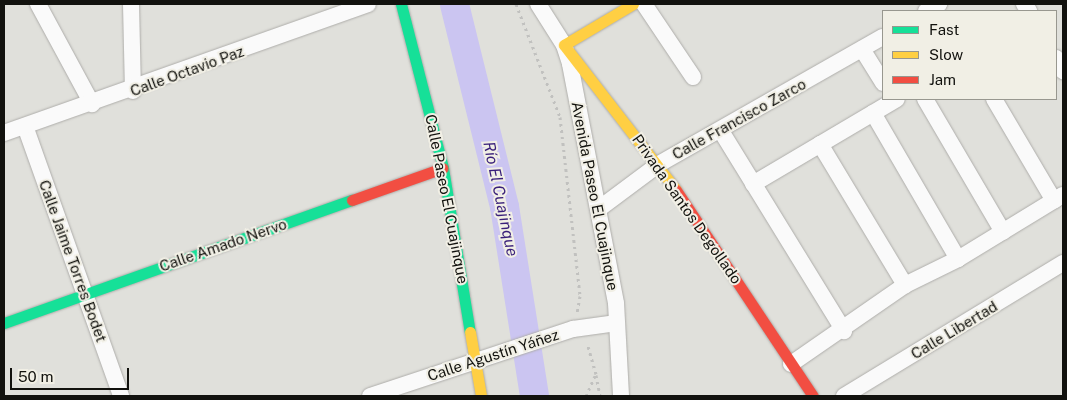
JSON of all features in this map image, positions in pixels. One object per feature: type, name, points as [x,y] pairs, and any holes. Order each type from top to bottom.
[{"type":"street","points":[[38,4],[92,104]]},
{"type":"street","points":[[131,4],[133,90]]},
{"type":"street","name":"Calle Octavio Paz","points":[[4,133],[133,90],[368,4]]},
{"type":"street","name":"Calle Paseo El Cuajinque","points":[[401,4],[412,35],[443,168],[477,358],[481,396]]},
{"type":"street","name":"Avenida Paseo El Cuajinque","points":[[538,4],[564,46],[600,208],[617,323],[621,396]]},
{"type":"street","points":[[564,46],[633,4]]},
{"type":"street","points":[[644,4],[693,77]]},
{"type":"street","points":[[928,10],[939,4]]},
{"type":"street","name":"Calle Francisco Zarco","points":[[600,208],[659,164],[721,131],[882,38]]},
{"type":"street","name":"Privada Santos Degollado","points":[[564,46],[659,164],[813,396]]},
{"type":"street","points":[[862,49],[882,81]]},
{"type":"street","points":[[1057,60],[1063,71]]},
{"type":"street","points":[[753,184],[893,100]]},
{"type":"street","points":[[927,100],[1003,232]]},
{"type":"street","points":[[792,364],[844,331],[905,285],[958,259],[1059,198],[995,100]]},
{"type":"street","points":[[873,113],[958,259]]},
{"type":"street","name":"Calle Jaime Torres Bodet","points":[[25,126],[86,293],[121,396]]},
{"type":"street","points":[[721,131],[844,331]]},
{"type":"street","points":[[820,144],[905,285]]},
{"type":"street","name":"Calle Amado Nervo","points":[[4,323],[443,168]]},
{"type":"street","name":"Calle Libertad","points":[[847,395],[1063,263]]},
{"type":"street","name":"Calle Agustín Yáñez","points":[[370,396],[496,352],[617,323]]},
{"type":"path","points":[[516,4],[560,118],[580,296],[577,312]]},
{"type":"path","points":[[578,331],[596,374],[600,396]]},
{"type":"path","points":[[586,396],[596,374]]},
{"type":"waterway","name":"Río El Cuajinque","points":[[454,4],[504,206],[534,396]]},
{"type":"traffic: fast","points":[[401,4],[443,168],[470,332]]},
{"type":"traffic: fast","points":[[4,323],[352,200]]},
{"type":"traffic: slow","points":[[633,4],[564,45],[676,190]]},
{"type":"traffic: slow","points":[[470,332],[481,396]]},
{"type":"traffic: jam","points":[[352,200],[443,168]]},
{"type":"traffic: jam","points":[[676,190],[813,396]]}]
